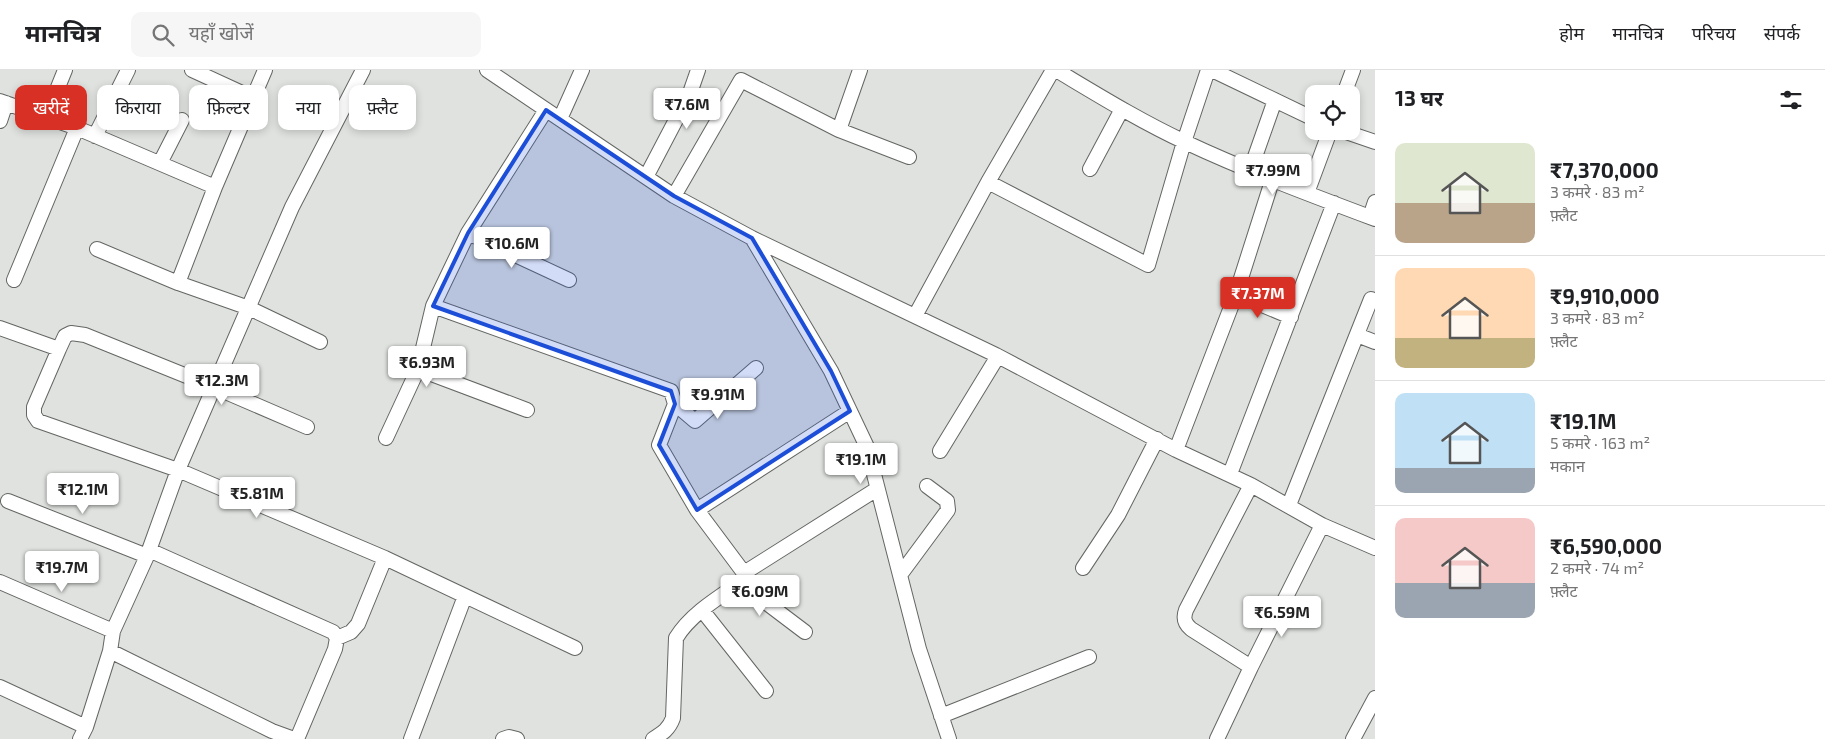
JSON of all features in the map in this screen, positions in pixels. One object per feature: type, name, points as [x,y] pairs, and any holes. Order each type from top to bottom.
[{"type":"street","points":[[58,85],[64,70]]},
{"type":"street","points":[[95,136],[128,70]]},
{"type":"street","points":[[192,70],[225,85]]},
{"type":"street","points":[[259,85],[265,70]]},
{"type":"street","points":[[0,687],[83,733],[110,651],[113,631],[148,553],[178,470],[292,207],[363,70]]},
{"type":"street","points":[[487,70],[674,196],[752,238],[998,356],[1176,450],[1230,474],[1322,525],[1375,548]]},
{"type":"street","points":[[560,119],[582,70]]},
{"type":"street","points":[[646,177],[690,93],[698,70]]},
{"type":"street","points":[[838,130],[860,70]]},
{"type":"street","points":[[915,316],[988,182],[1054,70],[1184,142],[1272,181],[1372,218],[1375,202]]},
{"type":"street","points":[[988,182],[1148,265],[1184,142],[1210,70],[1305,115]]},
{"type":"street","points":[[1347,85],[1353,70]]},
{"type":"street","points":[[674,196],[741,80],[838,130],[909,157]]},
{"type":"street","points":[[1250,171],[1275,100]]},
{"type":"street","points":[[0,121],[3,102],[15,106]]},
{"type":"street","points":[[1090,169],[1122,109]]},
{"type":"street","points":[[386,438],[418,369],[433,306],[468,233],[546,110]]},
{"type":"street","points":[[160,163],[182,120]]},
{"type":"street","points":[[14,280],[76,130]]},
{"type":"street","points":[[82,130],[215,187]]},
{"type":"street","points":[[178,283],[239,130]]},
{"type":"street","points":[[1360,137],[1375,142]]},
{"type":"street","points":[[1307,193],[1327,140]]},
{"type":"street","points":[[1176,450],[1236,294],[1272,181]]},
{"type":"street","points":[[1230,474],[1334,204]]},
{"type":"street","points":[[468,233],[569,280]]},
{"type":"street","points":[[752,238],[831,371],[867,447],[919,648],[949,739]]},
{"type":"street","points":[[97,249],[178,283],[249,308],[320,342]]},
{"type":"street","points":[[1236,294],[1291,317]]},
{"type":"street","points":[[1289,505],[1371,299]]},
{"type":"street","points":[[433,306],[671,391],[675,404],[695,421],[756,368]]},
{"type":"street","points":[[0,328],[59,349]]},
{"type":"street","points":[[307,427],[77,332],[71,332],[66,336],[34,407],[34,415],[38,421],[178,470],[384,558],[575,648]]},
{"type":"street","points":[[1357,335],[1375,342]]},
{"type":"street","points":[[940,451],[998,356]]},
{"type":"street","points":[[418,369],[526,410]]},
{"type":"street","points":[[675,404],[659,445],[697,510],[745,576],[768,604],[805,632]]},
{"type":"street","points":[[697,510],[850,410]]},
{"type":"street","points":[[1083,568],[1118,515],[1157,440]]},
{"type":"street","points":[[1251,485],[1186,610],[1184,618],[1191,629],[1251,667]]},
{"type":"street","points":[[900,575],[948,510],[947,501],[927,486]]},
{"type":"street","points":[[653,739],[666,731],[671,725],[673,718],[676,638],[680,633],[702,610],[745,576],[877,488]]},
{"type":"street","points":[[8,501],[148,553],[328,628],[337,638],[335,649],[296,739],[270,735],[110,651]]},
{"type":"street","points":[[1217,739],[1322,525]]},
{"type":"street","points":[[337,638],[351,632],[358,624],[384,558]]},
{"type":"street","points":[[0,582],[113,631]]},
{"type":"street","points":[[411,739],[465,596]]},
{"type":"street","points":[[702,610],[766,691]]},
{"type":"street","points":[[942,716],[1089,657]]},
{"type":"street","points":[[1353,739],[1375,698]]},
{"type":"street","points":[[503,739],[509,737],[517,739]]},
{"type":"highlighted area","points":[[546,110],[674,196],[752,238],[831,371],[850,411],[697,510],[659,445],[675,404],[671,391],[433,306],[468,233]]}]
